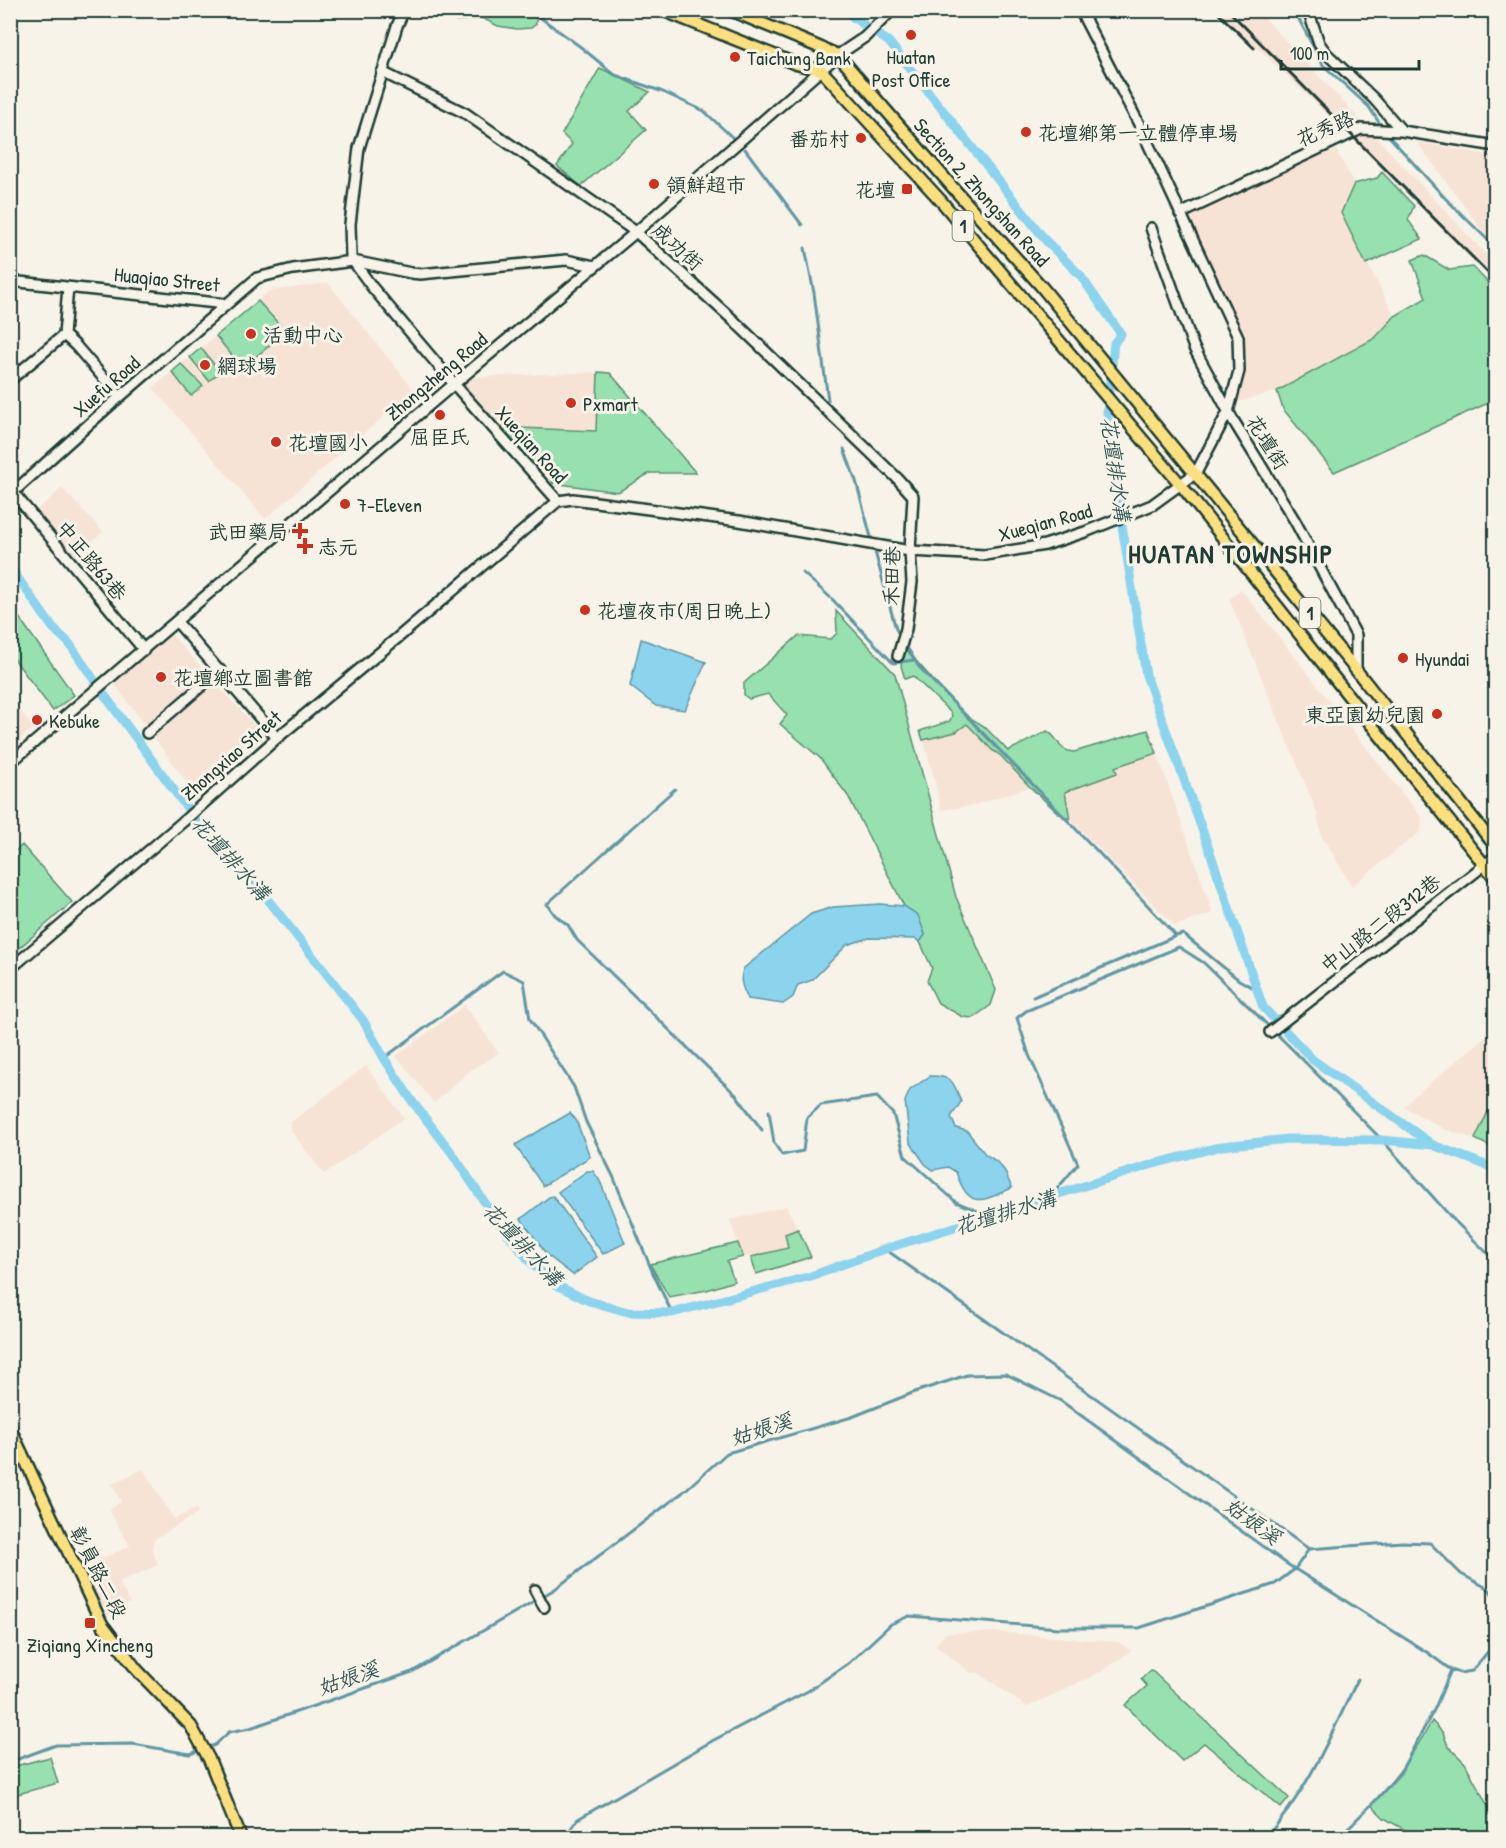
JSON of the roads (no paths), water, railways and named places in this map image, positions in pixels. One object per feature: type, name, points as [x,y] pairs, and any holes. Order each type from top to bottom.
[{"type":"main road","points":[[662,10],[796,64],[821,70]]},
{"type":"main road","name":"1","points":[[730,10],[838,55]]},
{"type":"main road","name":"Section 2, Zhongshan Road","points":[[838,55],[1041,286],[1196,473]]},
{"type":"main road","name":"Section 2, Zhongshan Road","points":[[821,70],[935,193],[1182,485]]},
{"type":"main road","name":"1","points":[[1196,473],[1496,847]]},
{"type":"main road","name":"1","points":[[1182,485],[1378,734],[1491,860],[1496,879]]},
{"type":"main road","name":"彰員路二段","points":[[10,1428],[102,1624],[137,1671],[190,1726],[209,1759],[241,1838]]},
{"type":"street","points":[[353,261],[350,224],[358,148],[404,10]]},
{"type":"street","points":[[821,70],[876,27],[881,14],[892,10]]},
{"type":"street","points":[[1080,10],[1140,126],[1238,337],[1239,371],[1228,412],[1196,473],[1182,485]]},
{"type":"street","points":[[1308,10],[1319,43],[1326,53],[1374,99],[1402,131]]},
{"type":"street","name":"Zhongzheng Road","points":[[10,763],[454,384],[636,232],[821,70]]},
{"type":"street","name":"成功街","points":[[382,72],[465,113],[636,232],[783,368],[913,496]]},
{"type":"street","name":"花秀路","points":[[1180,214],[1362,129],[1402,131],[1496,146]]},
{"type":"street","name":"花壇街","points":[[1151,228],[1194,348],[1228,412],[1295,521],[1356,635],[1356,670]]},
{"type":"street","name":"Huaqiao Street","points":[[10,281],[226,304],[257,278],[293,269],[353,261],[411,273],[566,260],[595,266]]},
{"type":"street","name":"Xueqian Road","points":[[353,261],[372,287],[454,384],[558,501],[573,499],[739,521],[909,551],[985,555],[1045,545],[1085,532],[1152,504],[1182,485]]},
{"type":"street","points":[[11,380],[64,334],[69,287]]},
{"type":"street","name":"Xuefu Road","points":[[11,493],[226,304]]},
{"type":"street","points":[[64,334],[120,397]]},
{"type":"street","name":"中正路63巷","points":[[11,493],[144,650]]},
{"type":"street","name":"禾田巷","points":[[898,656],[906,629],[912,582],[909,551],[913,496]]},
{"type":"street","name":"Zhongxiao Street","points":[[10,969],[277,738],[558,501]]},
{"type":"street","points":[[177,622],[277,738]]},
{"type":"street","points":[[147,733],[220,670]]},
{"type":"street","name":"中山路二段312巷","points":[[1270,1032],[1491,860]]},
{"type":"street","points":[[535,1590],[544,1607]]},
{"type":"water","points":[[641,639],[706,662],[685,710],[656,706],[630,686]]},
{"type":"water","points":[[880,904],[904,906],[918,915],[925,935],[920,942],[915,939],[869,938],[847,945],[812,980],[798,985],[793,997],[783,1004],[748,999],[741,980],[744,968],[811,914],[833,907]]},
{"type":"water","points":[[930,1076],[944,1077],[952,1082],[961,1102],[951,1117],[956,1128],[967,1131],[985,1154],[996,1161],[1004,1170],[1012,1188],[978,1200],[966,1193],[956,1172],[948,1167],[933,1170],[925,1164],[910,1142],[905,1101],[910,1090]]},
{"type":"water","points":[[570,1113],[576,1120],[590,1157],[543,1186],[515,1145]]},
{"type":"water","points":[[587,1171],[593,1171],[600,1181],[625,1243],[603,1254],[558,1192]]},
{"type":"water","points":[[553,1196],[597,1257],[573,1275],[547,1255],[521,1219]]},
{"type":"waterway","points":[[530,10],[615,75],[663,92],[704,111],[733,138]]},
{"type":"waterway","name":"花壇排水溝","points":[[847,10],[854,18],[889,42],[1047,242],[1080,275],[1121,334],[1114,343],[1107,412],[1110,451],[1146,675],[1263,1007],[1313,1060],[1433,1145],[1496,1169]]},
{"type":"waterway","points":[[1294,10],[1323,65],[1369,107],[1382,127]]},
{"type":"waterway","points":[[1386,133],[1444,197],[1496,248]]},
{"type":"waterway","points":[[745,149],[802,225]]},
{"type":"waterway","points":[[805,248],[814,293],[828,400]]},
{"type":"waterway","points":[[844,449],[856,481],[872,541]]},
{"type":"waterway","points":[[874,548],[896,629],[900,636]]},
{"type":"waterway","name":"花壇排水溝","points":[[10,567],[53,628],[69,643],[195,819],[228,860],[265,896],[363,1020],[412,1101],[452,1153],[495,1218],[532,1264],[556,1285],[589,1301],[628,1312],[672,1313],[811,1276],[885,1249],[1150,1165],[1222,1146],[1288,1139],[1382,1140],[1433,1145]]},
{"type":"waterway","points":[[803,573],[832,599],[893,663],[914,660]]},
{"type":"waterway","points":[[905,644],[919,667],[1176,936],[1183,934],[1239,980],[1257,990]]},
{"type":"waterway","points":[[675,789],[547,904],[555,915],[568,925],[577,940],[737,1096],[762,1130]]},
{"type":"waterway","points":[[1033,997],[1176,936]]},
{"type":"waterway","points":[[1051,1196],[1078,1164],[1029,1055],[1017,1018],[1026,1011],[1179,947],[1204,963],[1292,1049],[1382,1140],[1451,1217],[1496,1262]]},
{"type":"waterway","points":[[384,1058],[503,971],[524,981],[530,1019],[574,1087],[586,1122],[613,1176],[672,1313]]},
{"type":"waterway","points":[[769,1111],[774,1143],[782,1155],[803,1151],[807,1118],[821,1105],[877,1097],[893,1114],[905,1156],[956,1202],[989,1216]]},
{"type":"waterway","points":[[885,1249],[1309,1549],[1402,1542],[1430,1543],[1461,1574],[1489,1589],[1496,1600]]},
{"type":"waterway","name":"姑娘溪","points":[[10,1762],[56,1745],[133,1744],[190,1754],[215,1745],[229,1732],[250,1728],[412,1672],[555,1589],[682,1493],[727,1453],[852,1417],[915,1392],[967,1375],[1006,1374],[1061,1401],[1287,1564],[1451,1670],[1460,1673],[1472,1671],[1496,1642]]},
{"type":"waterway","points":[[564,1838],[578,1819],[712,1741],[808,1691],[849,1663],[891,1624],[909,1616],[1058,1628],[1139,1628],[1275,1584],[1295,1569],[1309,1549]]},
{"type":"waterway","points":[[1338,1838],[1400,1773],[1435,1708],[1451,1670]]},
{"type":"waterway","points":[[1265,1838],[1306,1782],[1358,1679]]},
{"type":"railway","points":[[1215,10],[1254,48]]},
{"type":"railway","points":[[1228,10],[1496,281]]},
{"type":"place","name":"Huatan Post Office","points":[[911,35]]},
{"type":"place","name":"Taichung Bank","points":[[735,57]]},
{"type":"place","name":"花壇鄉第一立體停車場","points":[[1026,132]]},
{"type":"place","name":"番茄村","points":[[861,138]]},
{"type":"place","name":"領鮮超市","points":[[654,184]]},
{"type":"place","name":"花壇","points":[[907,189]]},
{"type":"place","name":"活動中心","points":[[251,334]]},
{"type":"place","name":"網球場","points":[[205,365]]},
{"type":"place","name":"Pxmart","points":[[571,403]]},
{"type":"place","name":"屈臣氏","points":[[440,415]]},
{"type":"place","name":"花壇國小","points":[[276,442]]},
{"type":"place","name":"7-Eleven","points":[[345,504]]},
{"type":"place","name":"武田藥局","points":[[300,531]]},
{"type":"place","name":"志元","points":[[305,546]]},
{"type":"place","name":"花壇夜市(周日晚上)","points":[[585,610]]},
{"type":"place","name":"Hyundai","points":[[1403,658]]},
{"type":"place","name":"花壇鄉立圖書館","points":[[161,677]]},
{"type":"place","name":"東亞園幼兒園","points":[[1437,714]]},
{"type":"place","name":"Kebuke","points":[[37,720]]},
{"type":"place","name":"Ziqiang Xincheng","points":[[90,1623]]},
{"type":"district","name":"HUATAN TOWNSHIP","points":[[1231,553]]}]
